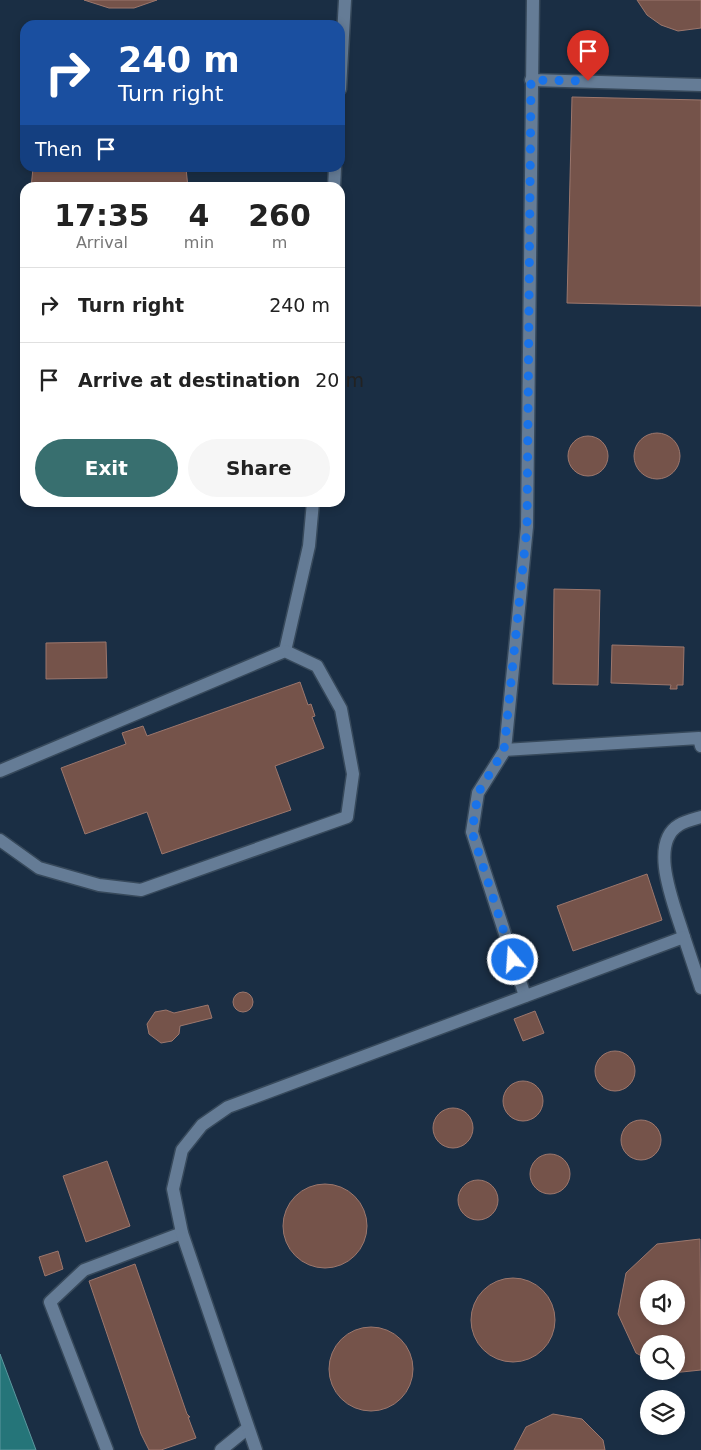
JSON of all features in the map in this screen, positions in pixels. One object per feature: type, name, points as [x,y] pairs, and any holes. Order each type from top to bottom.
[{"type":"lane","points":[[344,20],[345,0]]},
{"type":"lane","points":[[525,996],[472,832],[478,793],[504,750],[527,527],[533,0]]},
{"type":"lane","points":[[531,80],[701,85]]},
{"type":"lane","points":[[285,652],[309,546],[312,507]]},
{"type":"lane","points":[[0,771],[285,652],[316,666],[341,709],[353,774],[347,816],[141,890],[99,885],[39,868],[0,840]]},
{"type":"lane","points":[[504,750],[700,740]]},
{"type":"lane","points":[[701,817],[678,825],[664,842],[664,864],[684,937],[701,988]]},
{"type":"lane","points":[[256,1450],[182,1233],[173,1189],[182,1150],[202,1125],[228,1107],[684,937]]},
{"type":"lane","points":[[107,1450],[50,1302],[84,1270],[182,1233]]},
{"type":"lane","points":[[221,1450],[248,1428]]},
{"type":"shaded area","points":[[0,1354],[36,1450],[0,1450]]},
{"type":"building","points":[[84,0],[157,0],[134,8],[109,8]]},
{"type":"building","points":[[637,0],[701,0],[701,28],[678,31],[661,25],[647,15]]},
{"type":"building","points":[[572,97],[701,100],[701,306],[567,303]]},
{"type":"building","points":[[33,172],[186,172],[187,182],[32,182]]},
{"type":"building","points":[[662,433],[674,439],[679,447],[679,465],[674,473],[666,478],[652,479],[640,473],[635,465],[634,451],[640,439],[648,434]]},
{"type":"building","points":[[588,436],[602,442],[608,456],[602,470],[588,476],[574,470],[568,456],[574,442]]},
{"type":"building","points":[[554,589],[600,590],[598,685],[553,684]]},
{"type":"building","points":[[106,642],[107,678],[46,679],[46,643]]},
{"type":"building","points":[[612,645],[684,647],[683,685],[677,685],[677,689],[670,689],[671,685],[611,683]]},
{"type":"building","points":[[300,682],[308,705],[311,704],[315,716],[312,717],[324,748],[275,766],[291,810],[162,854],[147,812],[85,834],[61,768],[126,744],[122,733],[143,726],[147,736]]},
{"type":"building","points":[[647,874],[662,920],[573,951],[557,906]]},
{"type":"building","points":[[243,992],[250,995],[253,1002],[250,1009],[243,1012],[236,1009],[233,1002],[236,995]]},
{"type":"building","points":[[208,1005],[212,1018],[180,1026],[179,1034],[172,1041],[161,1043],[149,1034],[147,1024],[155,1012],[166,1010],[174,1013]]},
{"type":"building","points":[[535,1011],[544,1033],[523,1041],[514,1019]]},
{"type":"building","points":[[611,1051],[619,1051],[626,1054],[632,1060],[635,1071],[632,1082],[626,1088],[619,1091],[611,1091],[604,1088],[598,1082],[595,1075],[595,1067],[598,1060],[604,1054]]},
{"type":"building","points":[[519,1081],[527,1081],[534,1084],[540,1090],[543,1101],[540,1112],[534,1118],[527,1121],[519,1121],[512,1118],[506,1112],[503,1105],[503,1097],[506,1090],[512,1084]]},
{"type":"building","points":[[449,1108],[457,1108],[464,1111],[470,1117],[473,1128],[470,1139],[464,1145],[457,1148],[449,1148],[442,1145],[436,1139],[433,1132],[433,1124],[436,1117],[442,1111]]},
{"type":"building","points":[[637,1120],[645,1120],[652,1123],[658,1129],[661,1140],[658,1151],[652,1157],[645,1160],[637,1160],[630,1157],[624,1151],[621,1144],[621,1136],[624,1129],[630,1123]]},
{"type":"building","points":[[546,1154],[554,1154],[561,1157],[567,1163],[570,1174],[567,1185],[561,1191],[554,1194],[546,1194],[539,1191],[533,1185],[530,1178],[530,1170],[533,1163],[539,1157]]},
{"type":"building","points":[[107,1161],[130,1226],[86,1242],[63,1176]]},
{"type":"building","points":[[474,1180],[482,1180],[489,1183],[495,1189],[498,1200],[495,1211],[489,1217],[482,1220],[474,1220],[467,1217],[461,1211],[458,1204],[458,1196],[461,1189],[467,1183]]},
{"type":"building","points":[[325,1184],[341,1187],[355,1196],[364,1210],[367,1226],[364,1242],[355,1256],[341,1265],[325,1268],[309,1265],[295,1256],[286,1242],[283,1226],[286,1210],[295,1196],[309,1187]]},
{"type":"building","points":[[700,1239],[701,1370],[685,1372],[685,1335],[640,1335],[640,1355],[636,1353],[618,1314],[626,1273],[657,1244]]},
{"type":"building","points":[[58,1251],[63,1269],[45,1276],[39,1257]]},
{"type":"building","points":[[135,1264],[196,1438],[161,1450],[149,1450],[141,1434],[89,1281]]},
{"type":"building","points":[[513,1278],[529,1281],[543,1290],[552,1304],[555,1320],[552,1336],[543,1350],[529,1359],[513,1362],[497,1359],[483,1350],[474,1336],[471,1320],[474,1304],[483,1290],[497,1281]]},
{"type":"building","points":[[371,1327],[387,1330],[401,1339],[410,1353],[413,1369],[410,1385],[401,1399],[387,1408],[371,1411],[355,1408],[341,1399],[332,1385],[329,1369],[332,1353],[341,1339],[355,1330]]},
{"type":"building","points":[[553,1414],[582,1419],[603,1440],[605,1450],[514,1450],[526,1427]]},
{"type":"route","points":[[513,960],[472,832],[478,793],[504,750],[527,527],[531,80],[588,81]]}]
